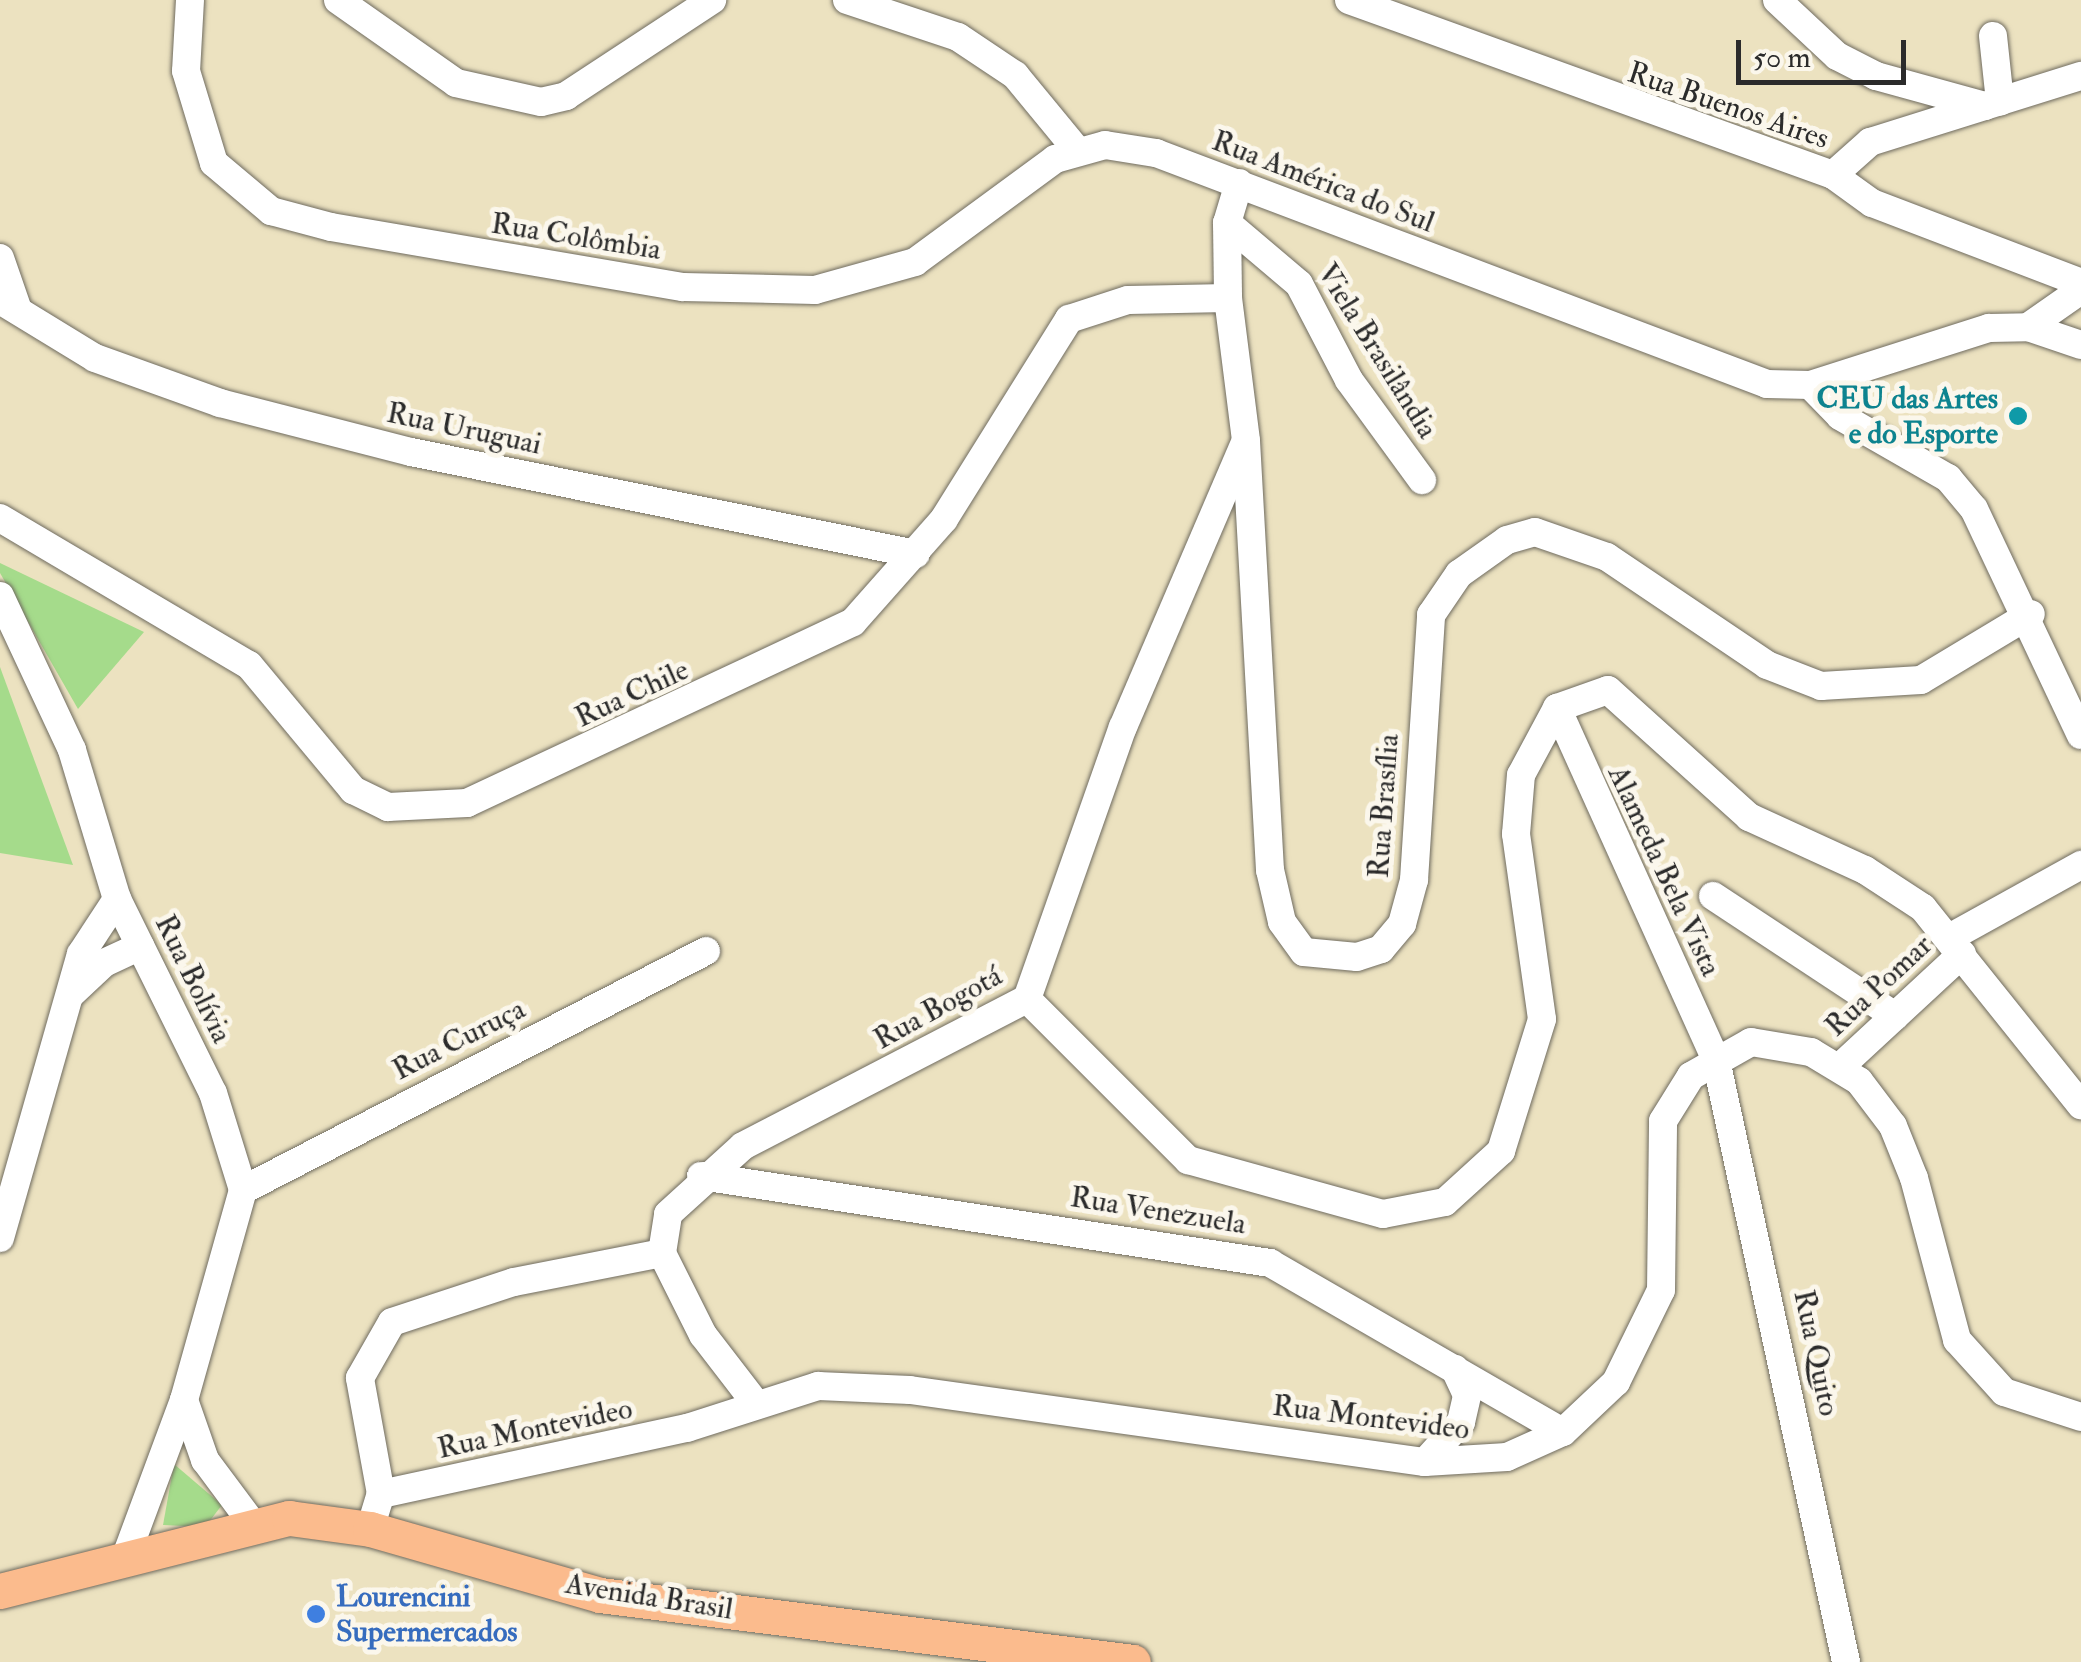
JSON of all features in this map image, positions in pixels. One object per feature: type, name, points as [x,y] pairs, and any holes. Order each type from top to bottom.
[{"type":"main road","name":"Avenida Brasil","points":[[0,1591],[127,1553],[252,1522],[370,1529],[600,1595],[1133,1662]]},
{"type":"street","name":"Rua Colômbia","points":[[190,0],[192,108],[214,163],[236,189],[297,220],[476,253],[683,287],[815,290],[884,274],[949,244],[1076,149]]},
{"type":"street","points":[[338,0],[456,83],[541,102],[566,96],[712,0]]},
{"type":"street","points":[[847,0],[958,37],[1015,75],[1076,149]]},
{"type":"street","name":"Rua Buenos Aires","points":[[1349,0],[1833,176],[1872,203],[2081,287]]},
{"type":"street","points":[[1777,0],[1850,62],[1992,104]]},
{"type":"street","points":[[1992,104],[1993,36]]},
{"type":"street","points":[[1833,176],[1870,142],[2081,76]]},
{"type":"street","name":"Rua América do Sul","points":[[1076,149],[1128,147],[1238,183],[1740,378],[1810,385]]},
{"type":"street","name":"Rua Brasília","points":[[1238,183],[1227,223],[1228,298],[1246,441],[1270,870],[1290,940],[1324,958],[1381,949],[1402,924],[1414,880],[1431,615],[1459,574],[1507,540],[1536,532],[1608,557],[1767,665],[1821,686],[1921,680],[2031,614]]},
{"type":"street","name":"Viela Brasilândia","points":[[1227,223],[1299,284],[1356,391],[1422,480]]},
{"type":"street","points":[[0,258],[9,305]]},
{"type":"street","points":[[2028,327],[2081,287]]},
{"type":"street","name":"Rua Chile","points":[[0,518],[248,664],[353,790],[425,811],[500,789],[824,639],[878,600],[916,554],[1070,319],[1128,300],[1228,298]]},
{"type":"street","name":"Rua Uruguai","points":[[9,305],[94,358],[220,403],[410,452],[916,554]]},
{"type":"street","points":[[2081,306],[2075,342],[2028,327],[1989,328],[1810,385],[1840,416],[1948,478],[2031,614],[2081,736]]},
{"type":"street","name":"Rua Bogotá","points":[[662,1253],[668,1214],[701,1176],[1027,999],[1123,727],[1246,441]]},
{"type":"street","name":"Rua Bolívia","points":[[0,596],[72,750],[117,899],[213,1093],[243,1190]]},
{"type":"street","points":[[1027,999],[1188,1160],[1383,1214],[1445,1202],[1502,1152],[1542,1018],[1516,806],[1530,752],[1557,708],[1594,689],[1620,696],[1749,818],[1896,886],[1956,946],[2081,1105]]},
{"type":"street","name":"Alameda Bela Vista","points":[[1557,708],[1716,1060]]},
{"type":"street","points":[[1956,946],[2081,866]]},
{"type":"street","points":[[1713,896],[1895,1016]]},
{"type":"street","points":[[0,1238],[81,954],[117,899]]},
{"type":"street","points":[[70,994],[104,962],[140,946]]},
{"type":"street","name":"Rua Pomar","points":[[1841,1066],[1895,1016],[1956,946]]},
{"type":"street","name":"Rua Curuça","points":[[243,1190],[706,951]]},
{"type":"street","name":"Rua Montevideo","points":[[381,1494],[592,1452],[818,1386],[910,1390],[1425,1462],[1481,1464],[1563,1432],[1616,1382],[1662,1290],[1663,1121],[1675,1094],[1716,1060],[1751,1042],[1841,1066]]},
{"type":"street","name":"Rua Quito","points":[[1716,1060],[1846,1662]]},
{"type":"street","points":[[1841,1066],[1893,1126],[1957,1340],[2004,1392],[2081,1417]]},
{"type":"street","name":"Rua Venezuela","points":[[701,1176],[1219,1248],[1325,1289],[1563,1432]]},
{"type":"street","points":[[127,1553],[184,1400],[243,1190]]},
{"type":"street","points":[[370,1529],[381,1494],[360,1378],[392,1322],[514,1282],[662,1253],[704,1335],[757,1405]]},
{"type":"street","points":[[1425,1462],[1461,1422],[1467,1395],[1454,1369]]},
{"type":"street","points":[[184,1400],[205,1460],[252,1522]]},
{"type":"green space","points":[[0,563],[144,632],[78,709],[0,573]]},
{"type":"green space","points":[[0,667],[73,865],[0,853]]},
{"type":"green space","points":[[174,1464],[222,1505],[205,1527],[163,1525]]},
{"type":"place","name":"CEU das Artes e do Esporte","points":[[2018,416]]},
{"type":"place","name":"Lourencini Supermercados","points":[[316,1614]]}]
